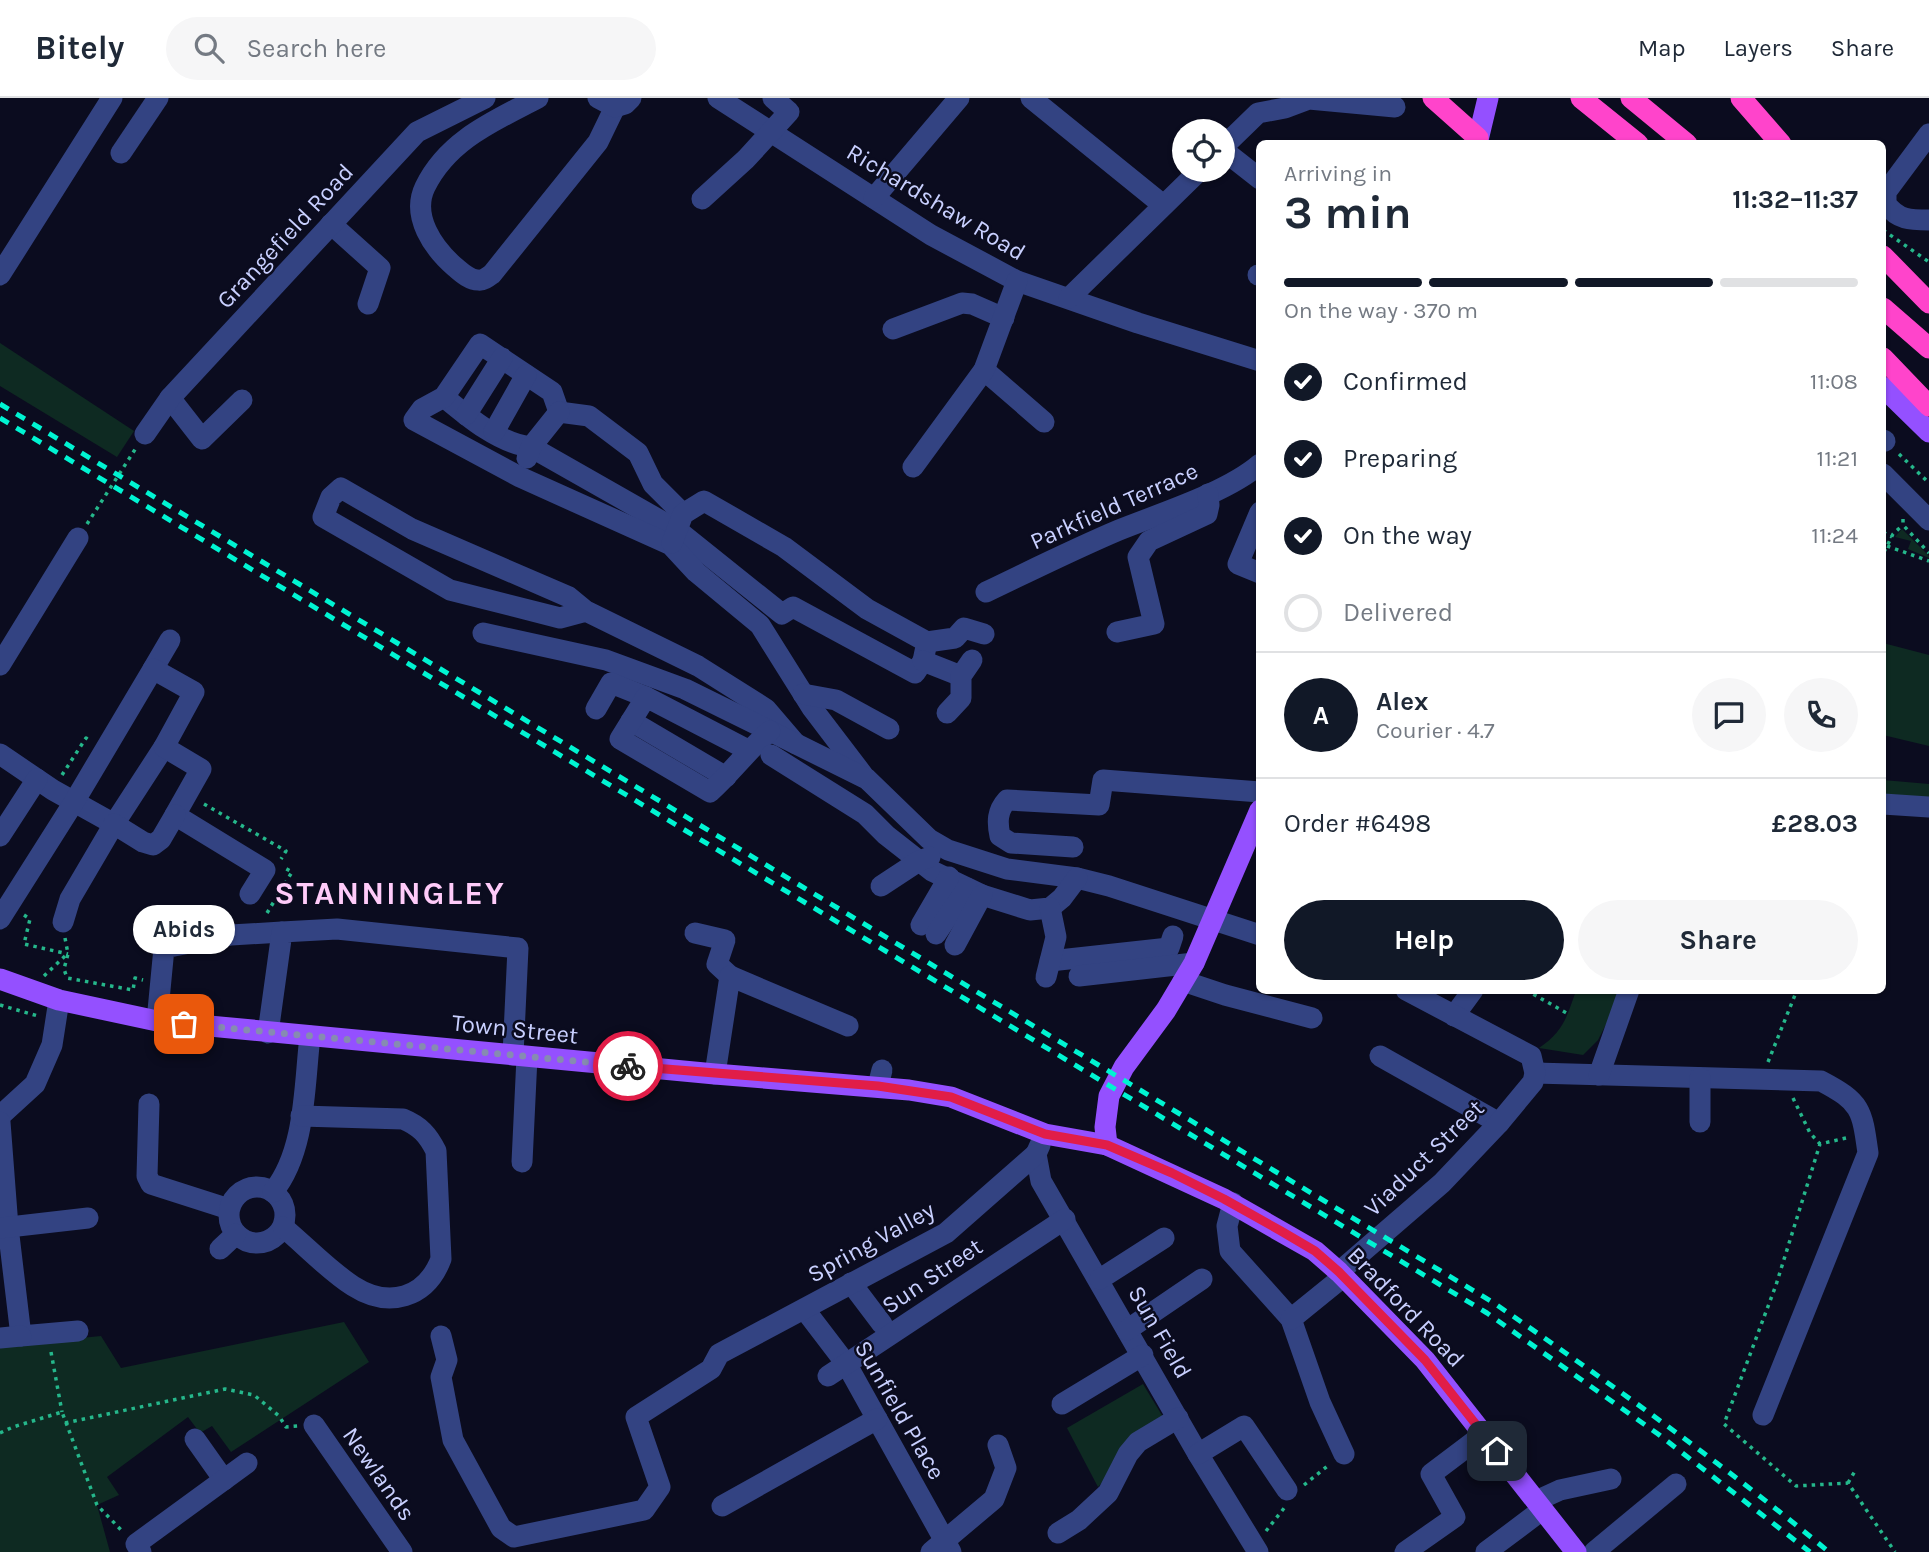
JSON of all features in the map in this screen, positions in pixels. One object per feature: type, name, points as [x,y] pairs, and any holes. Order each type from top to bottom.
[{"type":"highway","points":[[1433,98],[1479,140]]},
{"type":"highway","points":[[1581,98],[1633,140]]},
{"type":"highway","points":[[1631,98],[1682,140]]},
{"type":"highway","points":[[1741,98],[1778,140]]},
{"type":"highway","points":[[1886,259],[1929,303]]},
{"type":"highway","points":[[1886,311],[1929,348]]},
{"type":"highway","points":[[1886,350],[1929,387]]},
{"type":"highway","points":[[1886,361],[1929,406]]},
{"type":"main road","points":[[1481,140],[1488,98]]},
{"type":"main road","points":[[1886,390],[1929,432]]},
{"type":"main road","points":[[1107,1145],[1105,1127],[1109,1096],[1124,1068],[1166,1010],[1189,972],[1256,819]]},
{"type":"main road","name":"Town Street","points":[[0,979],[59,1000],[157,1021],[715,1074],[880,1078],[951,1097],[1045,1134],[1107,1145]]},
{"type":"main road","name":"Bradford Road","points":[[1107,1145],[1233,1203],[1315,1251],[1342,1274],[1425,1360],[1576,1552]]},
{"type":"street","points":[[0,275],[112,98]]},
{"type":"street","points":[[121,153],[158,98]]},
{"type":"street","name":"Grangefield Road","points":[[145,434],[170,398],[417,132],[485,98]]},
{"type":"street","points":[[538,98],[459,142],[425,187],[420,202],[430,238],[445,259],[476,281],[492,274],[598,142],[614,101]]},
{"type":"street","name":"Richardshaw Road","points":[[718,98],[930,235],[1017,281],[1256,360]]},
{"type":"street","points":[[702,199],[746,159],[795,105],[773,98]]},
{"type":"street","points":[[874,198],[959,98]]},
{"type":"street","points":[[1031,98],[1163,205]]},
{"type":"street","points":[[1235,137],[1258,113],[1285,108],[1309,99],[1395,107]]},
{"type":"street","points":[[1929,134],[1886,192],[1886,204],[1899,217],[1929,220]]},
{"type":"street","points":[[1235,159],[1256,176]]},
{"type":"street","points":[[1069,298],[1187,182]]},
{"type":"street","points":[[331,224],[380,268],[368,304]]},
{"type":"street","points":[[913,467],[984,370],[1017,281]]},
{"type":"street","points":[[893,329],[962,303],[972,304],[1004,318]]},
{"type":"street","points":[[559,412],[552,392],[480,344],[444,397],[422,409],[414,420],[520,477],[677,530]]},
{"type":"street","points":[[466,415],[502,358]]},
{"type":"street","points":[[984,370],[1044,422]]},
{"type":"street","points":[[494,432],[526,375]]},
{"type":"street","points":[[444,397],[466,415],[517,446],[531,447],[677,530],[782,614]]},
{"type":"street","points":[[170,398],[202,439],[242,400]]},
{"type":"street","points":[[520,477],[531,447],[559,412]]},
{"type":"street","points":[[559,412],[589,416],[638,453],[696,572],[760,625],[803,694],[867,779],[929,839],[948,850],[1007,869],[1077,878],[1109,886],[1256,934]]},
{"type":"street","name":"Parkfield Terrace","points":[[986,592],[1110,534],[1208,494],[1256,466]]},
{"type":"street","points":[[1886,477],[1929,520]]},
{"type":"street","points":[[586,611],[560,618],[450,590],[323,517],[331,497],[341,488],[412,529],[569,597],[586,611],[698,666],[765,709],[796,744]]},
{"type":"street","points":[[1116,632],[1154,624],[1138,557],[1149,541],[1207,514],[1208,494]]},
{"type":"street","points":[[677,530],[704,500],[784,547],[925,652],[967,668],[961,698],[947,713]]},
{"type":"street","points":[[1256,521],[1238,564],[1256,571]]},
{"type":"street","points":[[400,561],[412,529]]},
{"type":"street","points":[[0,665],[78,538]]},
{"type":"street","points":[[760,625],[793,607],[915,673],[925,652],[955,638],[964,628],[984,634]]},
{"type":"street","points":[[483,633],[606,660],[685,689],[867,779]]},
{"type":"street","points":[[5,912],[170,640]]},
{"type":"street","points":[[63,922],[69,899],[164,747],[194,692],[153,669]]},
{"type":"street","points":[[596,709],[611,683],[646,697],[748,750]]},
{"type":"street","points":[[803,694],[836,700],[889,729]]},
{"type":"street","points":[[646,697],[620,739],[710,792],[748,750],[770,731]]},
{"type":"street","points":[[0,754],[74,802],[143,842],[153,845],[161,839],[201,769],[164,747]]},
{"type":"street","points":[[771,755],[865,814],[886,835],[932,871],[975,891],[1030,910],[1050,908],[1062,898],[1077,878]]},
{"type":"street","points":[[0,836],[37,779]]},
{"type":"street","points":[[1073,847],[1011,843],[1000,836],[997,825],[1000,808],[1007,800],[1099,805],[1103,780],[1256,792]]},
{"type":"street","points":[[1886,804],[1929,807]]},
{"type":"street","points":[[175,815],[265,870],[250,894]]},
{"type":"street","points":[[881,886],[919,861],[948,850]]},
{"type":"street","points":[[949,877],[928,930],[975,891]]},
{"type":"street","points":[[955,945],[975,891]]},
{"type":"street","points":[[1050,908],[1056,936],[1048,969],[1169,948],[1173,936]]},
{"type":"street","points":[[157,1021],[164,948],[231,935],[337,929],[518,948],[522,1162]]},
{"type":"street","points":[[268,1033],[282,932]]},
{"type":"street","points":[[695,933],[725,940],[717,964],[730,976],[848,1026]]},
{"type":"street","points":[[1079,976],[1189,972],[1225,995],[1312,1018]]},
{"type":"street","points":[[715,1074],[730,976]]},
{"type":"street","points":[[1413,994],[1531,1056],[1535,1073],[1821,1081],[1846,1095],[1863,1116],[1868,1153],[1763,1415]]},
{"type":"street","points":[[1454,1016],[1470,994]]},
{"type":"street","points":[[1599,1075],[1628,994]]},
{"type":"street","points":[[0,1116],[35,1084],[52,1045],[59,1000]]},
{"type":"street","points":[[273,1192],[284,1179],[293,1160],[310,1036]]},
{"type":"street","points":[[1380,1056],[1499,1123]]},
{"type":"street","name":"Viaduct Street","points":[[1291,1319],[1441,1183],[1499,1123],[1533,1082],[1535,1073]]},
{"type":"street","points":[[1700,1078],[1700,1122]]},
{"type":"street","points":[[149,1104],[147,1176],[150,1184],[229,1209]]},
{"type":"street","points":[[283,1227],[352,1285],[369,1294],[390,1297],[408,1295],[423,1287],[435,1274],[441,1259],[436,1151],[429,1137],[418,1125],[403,1119],[301,1116]]},
{"type":"street","points":[[0,1122],[4,1227],[20,1336],[78,1331]]},
{"type":"street","points":[[1036,1154],[1045,1134]]},
{"type":"street","name":"Sun Field","points":[[1036,1154],[1041,1181],[1100,1279],[1251,1550]]},
{"type":"street","name":"Spring Valley","points":[[441,1336],[447,1360],[441,1377],[453,1440],[500,1528],[514,1537],[644,1510],[660,1487],[636,1417],[711,1369],[719,1354],[946,1233],[1036,1154]]},
{"type":"street","points":[[246,1188],[265,1188],[273,1192],[284,1208],[283,1227],[278,1235],[261,1243],[243,1240],[229,1223],[229,1209],[238,1193],[246,1188]]},
{"type":"street","points":[[1233,1203],[1227,1226],[1230,1251],[1291,1319],[1320,1402],[1343,1454]]},
{"type":"street","points":[[4,1227],[88,1218]]},
{"type":"street","name":"Sun Street","points":[[828,1376],[1065,1219]]},
{"type":"street","points":[[220,1249],[236,1234]]},
{"type":"street","points":[[1100,1279],[1164,1238]]},
{"type":"street","points":[[1127,1329],[1202,1279]]},
{"type":"street","points":[[851,1283],[882,1324]]},
{"type":"street","name":"Sunfield Place","points":[[805,1310],[847,1365],[942,1548],[994,1499],[1006,1468],[998,1445]]},
{"type":"street","points":[[1062,1404],[1143,1355]]},
{"type":"street","points":[[1058,1533],[1079,1520],[1101,1500],[1138,1442],[1178,1418]]},
{"type":"street","points":[[722,1506],[877,1419]]},
{"type":"street","name":"Newlands","points":[[314,1425],[402,1552]]},
{"type":"street","points":[[1198,1454],[1244,1426],[1287,1490]]},
{"type":"street","points":[[1405,1552],[1455,1517],[1431,1474],[1484,1434]]},
{"type":"street","points":[[195,1440],[224,1480]]},
{"type":"street","points":[[139,1548],[247,1463]]},
{"type":"street","points":[[1486,1552],[1560,1490],[1611,1479]]},
{"type":"street","points":[[1594,1552],[1676,1484]]},
{"type":"path","points":[[1886,232],[1929,262]]},
{"type":"path","points":[[78,538],[145,434]]},
{"type":"path","points":[[1886,442],[1929,483]]},
{"type":"path","points":[[1903,525],[1887,546],[1929,561]]},
{"type":"path","points":[[1886,534],[1892,537]]},
{"type":"path","points":[[5,912],[30,919],[24,944],[68,954]]},
{"type":"path","points":[[63,922],[68,954],[64,969],[67,978],[141,991]]},
{"type":"path","points":[[41,979],[68,954]]},
{"type":"path","points":[[133,990],[135,978],[148,981]]},
{"type":"path","points":[[1533,994],[1570,1015]]},
{"type":"path","points":[[1765,1068],[1795,994]]},
{"type":"path","points":[[1800,1096],[1791,1095],[1810,1133],[1820,1144]]},
{"type":"path","points":[[1845,1130],[1845,1139]]},
{"type":"path","points":[[20,1336],[50,1347],[65,1423],[97,1505],[139,1548]]},
{"type":"path","points":[[65,1423],[225,1389],[254,1395],[279,1416],[286,1427],[314,1425]]},
{"type":"path","points":[[0,1433],[62,1412]]},
{"type":"path","points":[[1848,1483],[1855,1471]]},
{"type":"path","points":[[1865,1510],[1895,1552]]},
{"type":"green space","points":[[0,343],[134,431],[117,457],[0,386]]},
{"type":"green space","points":[[1902,529],[1929,558],[1908,549],[1911,541],[1895,537]]},
{"type":"green space","points":[[1886,644],[1929,655],[1929,746],[1886,736]]},
{"type":"green space","points":[[1886,780],[1929,784],[1929,798],[1886,796]]},
{"type":"green space","points":[[1575,994],[1621,994],[1598,1040],[1583,1055],[1539,1048],[1554,1036]]},
{"type":"green space","points":[[344,1322],[369,1362],[231,1452],[212,1426],[200,1433],[188,1417],[107,1477],[119,1495],[97,1505],[110,1552],[0,1552],[0,1346],[101,1336],[121,1368]]},
{"type":"green space","points":[[1143,1384],[1163,1417],[1098,1487],[1067,1428]]},
{"type":"railway","points":[[0,404],[1494,1303],[1664,1424],[1829,1552]]},
{"type":"railway","points":[[0,418],[1487,1313],[1658,1434],[1810,1552]]},
{"type":"way so far","points":[[184,1024],[628,1066]]},
{"type":"place","name":"Abids","points":[[184,1024]]},
{"type":"district","name":"STANNINGLEY","points":[[390,893]]},
{"type":"route","points":[[628,1066],[878,1086],[951,1097],[1045,1134],[1107,1145],[1172,1173],[1315,1251],[1425,1360],[1497,1451]]}]
